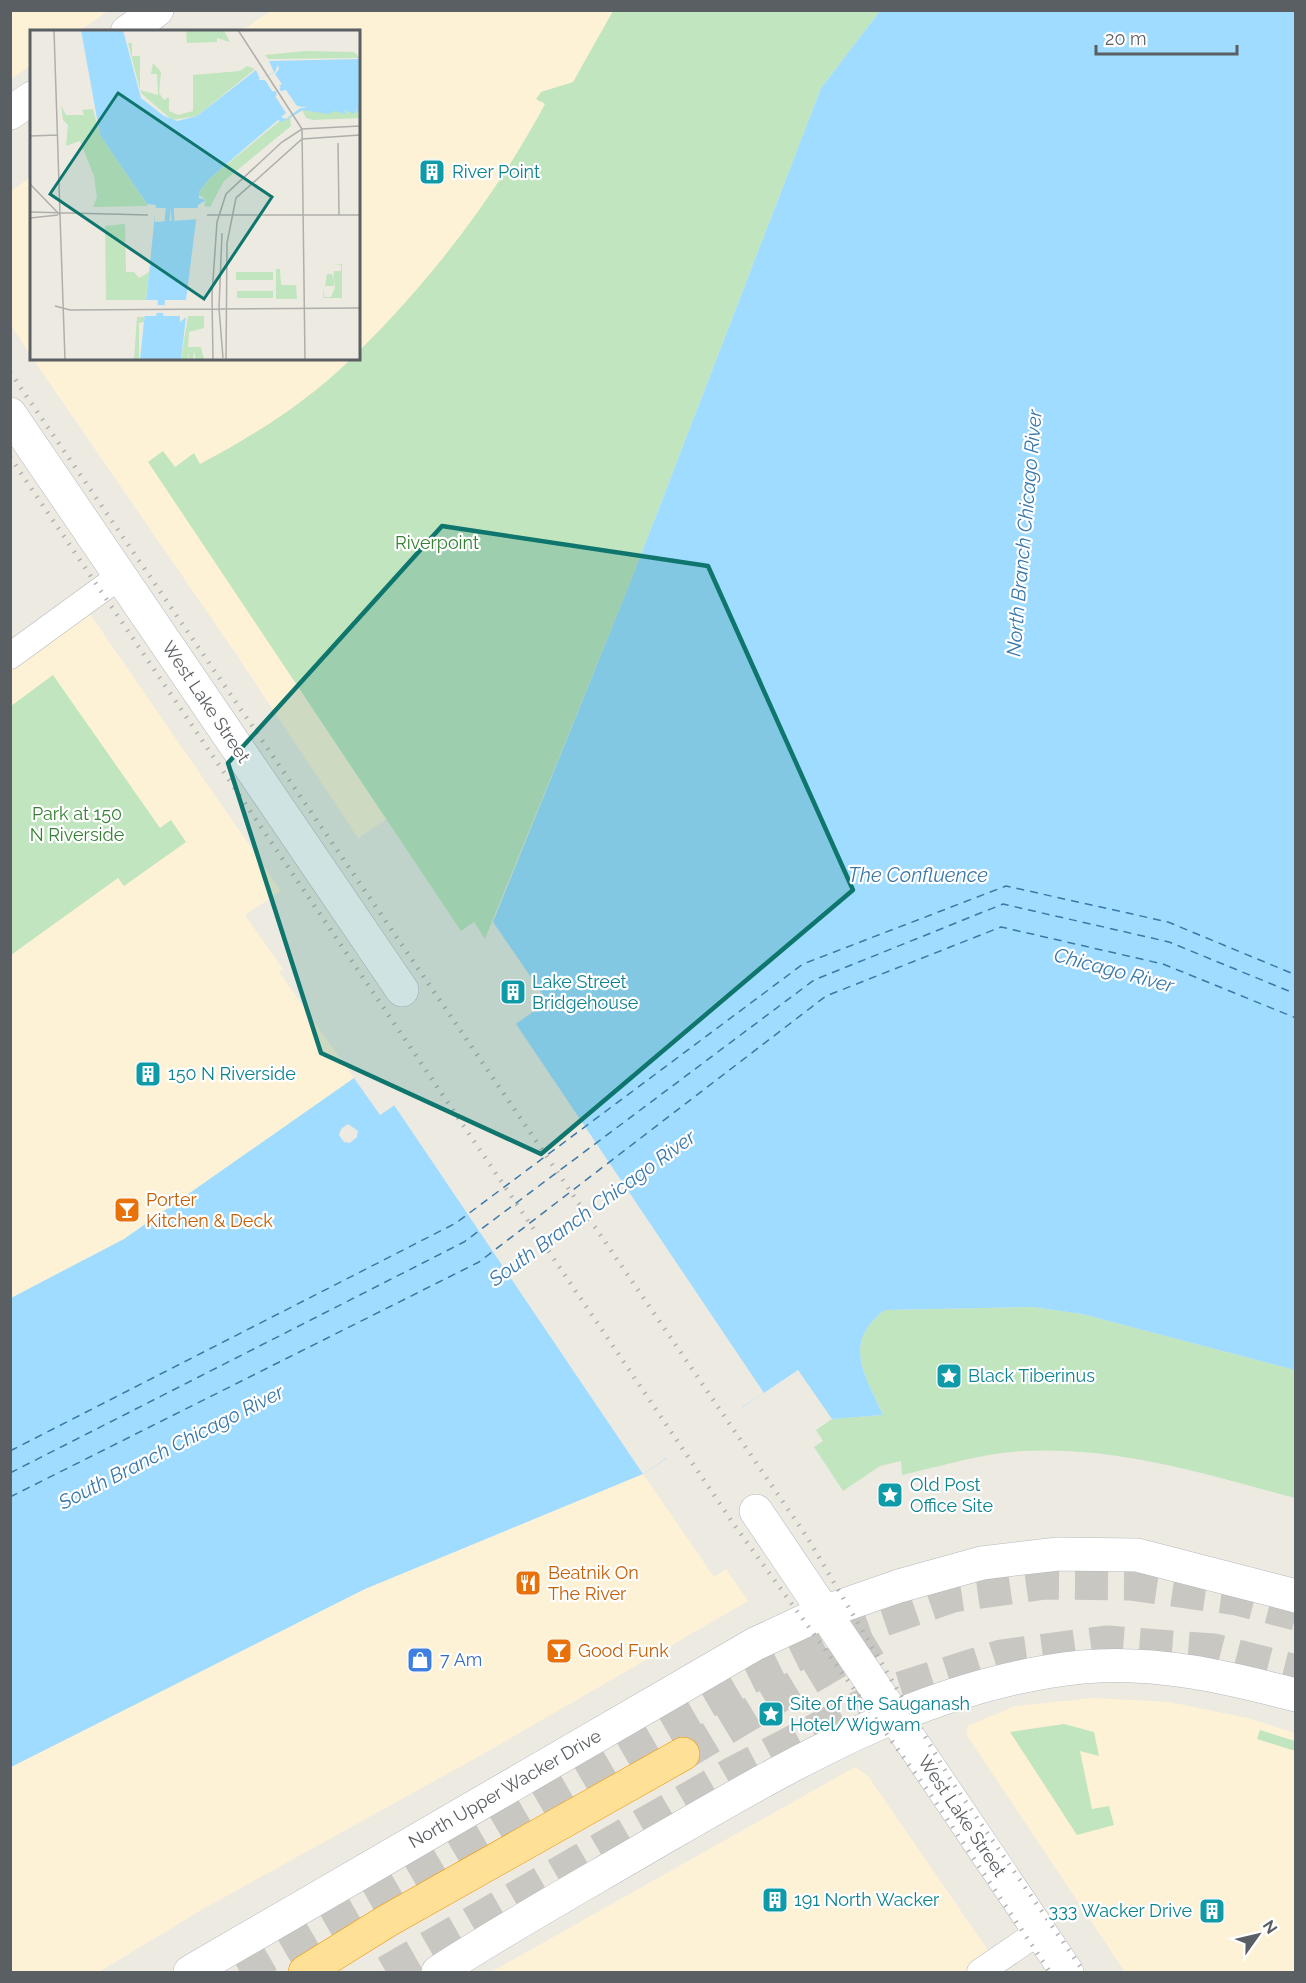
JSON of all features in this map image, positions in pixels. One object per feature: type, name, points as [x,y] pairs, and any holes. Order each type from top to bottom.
[{"type":"highway","points":[[305,1972],[387,1922],[683,1754]]},
{"type":"main road","points":[[130,30],[157,10]]},
{"type":"main road","points":[[10,113],[30,99]]},
{"type":"main road","name":"West Lake Street","points":[[10,414],[402,990]]},
{"type":"main road","name":"West Lake Street","points":[[756,1511],[1067,1972]]},
{"type":"main road","name":"North Upper Wacker Drive","points":[[190,1972],[755,1644],[824,1612],[899,1586],[982,1563],[1058,1554],[1137,1556],[1296,1596]]},
{"type":"main road","points":[[455,1968],[727,1801],[822,1749],[894,1715],[1030,1674],[1085,1667],[1163,1668],[1238,1680],[1296,1695]]},
{"type":"lane","points":[[10,656],[120,576]]},
{"type":"lane","points":[[980,1972],[1040,1932]]},
{"type":"highlighted area","points":[[442,526],[708,566],[853,890],[541,1154],[321,1053],[228,763]]},
{"type":"shaded area","points":[[11,10],[108,10],[80,30],[30,30],[30,66],[11,79]]},
{"type":"shaded area","name":"Riverpoint","points":[[271,11],[880,11],[841,60],[485,939],[474,922],[461,931],[388,818],[358,838],[236,654],[34,360],[360,360],[360,30],[242,30]]},
{"type":"shaded area","points":[[30,178],[30,354],[11,325],[10,192]]},
{"type":"shaded area","points":[[83,604],[281,891],[245,915],[283,969],[279,972],[354,1078],[124,1239],[11,1298],[10,656]]},
{"type":"shaded area","points":[[643,1474],[714,1577],[726,1569],[748,1601],[476,1758],[203,1909],[99,1972],[11,1972],[11,1767],[365,1589]]},
{"type":"shaded area","points":[[1093,1698],[1169,1702],[1248,1718],[1295,1733],[1295,1972],[1125,1972],[966,1734],[968,1726],[1015,1706]]},
{"type":"shaded area","name":"191 North Wacker","points":[[855,1767],[868,1776],[1003,1972],[491,1972]]},
{"type":"green space","name":"Riverpoint","points":[[613,11],[880,11],[821,88],[630,583],[485,939],[474,922],[461,931],[148,462],[163,451],[175,467],[194,453],[200,464],[280,417],[350,360],[360,360],[360,350],[412,295],[484,203],[545,104],[536,99],[541,92],[573,82]]},
{"type":"green space","name":"Park at 150 N Riverside","points":[[53,675],[160,828],[171,820],[186,842],[124,886],[118,878],[11,955],[11,706]]},
{"type":"green space","points":[[1032,1307],[1082,1314],[1295,1370],[1295,1498],[1195,1471],[1127,1457],[1058,1451],[993,1454],[902,1475],[901,1461],[880,1466],[843,1491],[814,1447],[823,1441],[816,1430],[832,1419],[883,1415],[869,1385],[861,1359],[860,1346],[872,1322],[885,1310]]},
{"type":"green space","points":[[1064,1724],[1094,1732],[1099,1756],[1080,1751],[1092,1809],[1109,1806],[1114,1825],[1077,1835],[1010,1732]]},
{"type":"green space","points":[[1260,1730],[1295,1741],[1295,1751],[1257,1739]]},
{"type":"water","name":"The Confluence","points":[[880,11],[1295,11],[1295,1370],[1082,1314],[1032,1307],[885,1310],[872,1322],[860,1346],[864,1372],[883,1415],[832,1419],[798,1370],[643,1474],[365,1589],[11,1767],[11,1298],[124,1239],[354,1078],[380,1115],[548,1002],[493,922],[630,583],[821,88]],"holes":[[[348,1124],[358,1131],[357,1137],[350,1143],[344,1142],[339,1135],[341,1129]]]},
{"type":"pier","points":[[514,1021],[764,1393],[742,1407],[743,1410],[643,1474],[392,1102]]},
{"type":"ferry route","points":[[10,1451],[456,1223],[803,964],[1006,886],[1168,922],[1296,975]]},
{"type":"ferry route","points":[[10,1473],[464,1242],[814,980],[1003,904],[1169,942],[1296,994]]},
{"type":"ferry route","points":[[10,1497],[479,1262],[826,996],[1001,927],[1163,964],[1296,1018]]},
{"type":"tunnel","points":[[240,1972],[743,1681],[831,1638],[953,1596],[1045,1583],[1130,1584],[1237,1599],[1296,1614]]},
{"type":"tunnel","points":[[683,1754],[875,1639]]},
{"type":"tunnel","points":[[386,1972],[731,1774],[888,1692],[1001,1656],[1106,1642],[1214,1650],[1296,1671]]},
{"type":"railway","points":[[10,372],[807,1537],[952,1782],[1084,1972]]},
{"type":"railway","points":[[10,457],[735,1526],[929,1792],[1050,1972]]},
{"type":"place","name":"River Point","points":[[432,172]]},
{"type":"place","name":"Lake Street Bridgehouse","points":[[513,992]]},
{"type":"place","name":"150 N Riverside","points":[[148,1074]]},
{"type":"place","name":"Porter Kitchen & Deck","points":[[127,1210]]},
{"type":"place","name":"Black Tiberinus","points":[[949,1376]]},
{"type":"place","name":"Old Post Office Site","points":[[890,1495]]},
{"type":"place","name":"Beatnik On The River","points":[[528,1583]]},
{"type":"place","name":"Good Funk","points":[[559,1651]]},
{"type":"place","name":"7 Am","points":[[420,1660]]},
{"type":"place","name":"Site of the Sauganash Hotel/Wigwam","points":[[771,1714]]},
{"type":"place","name":"191 North Wacker","points":[[775,1900]]},
{"type":"place","name":"333 Wacker Drive","points":[[1212,1911]]},
{"type":"water label","name":"North Branch Chicago River","points":[[1024,533]]},
{"type":"water label","name":"Chicago River","points":[[1114,970]]},
{"type":"water label","name":"South Branch Chicago River","points":[[592,1208]]},
{"type":"water label","name":"South Branch Chicago River","points":[[171,1447]]}]
